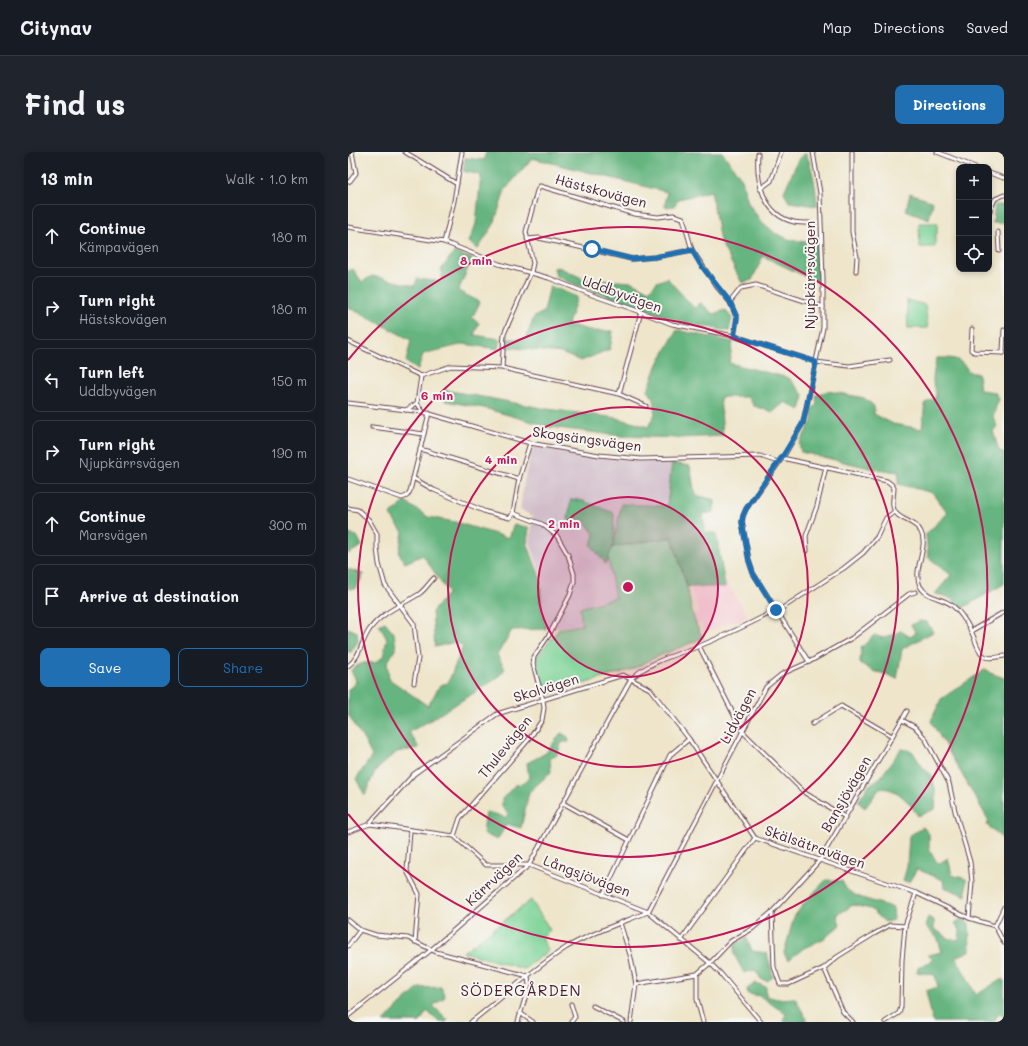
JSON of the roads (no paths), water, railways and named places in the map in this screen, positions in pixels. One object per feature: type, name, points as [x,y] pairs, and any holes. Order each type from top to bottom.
[{"type":"street","points":[[348,182],[356,173],[352,152]]},
{"type":"street","points":[[406,152],[457,184]]},
{"type":"street","points":[[444,242],[454,201],[462,152]]},
{"type":"street","points":[[760,189],[771,181],[781,152]]},
{"type":"street","name":"Njupkärrsvägen","points":[[809,662],[753,573],[749,561],[742,522],[746,509],[782,458],[803,423],[823,328],[820,193],[813,152]]},
{"type":"street","points":[[852,152],[852,232],[857,257],[856,271]]},
{"type":"street","points":[[937,152],[967,164]]},
{"type":"street","points":[[758,154],[757,164],[760,189],[766,202],[780,215],[793,222],[809,223]]},
{"type":"street","points":[[992,174],[1004,178]]},
{"type":"street","name":"Hästskovägen","points":[[531,272],[533,263],[526,232],[537,191],[540,186],[634,214],[658,217],[678,215],[683,218],[692,250],[700,264],[730,302],[737,318],[734,336]]},
{"type":"street","points":[[992,206],[995,199],[1004,195]]},
{"type":"street","name":"Uddbyvägen","points":[[348,228],[444,242],[499,264],[550,278],[672,324],[734,336],[816,362],[849,366],[890,360]]},
{"type":"street","points":[[998,232],[999,252]]},
{"type":"street","points":[[527,239],[539,238],[632,259],[655,257],[692,250]]},
{"type":"street","points":[[502,368],[504,334],[531,272]]},
{"type":"street","points":[[730,302],[741,288],[756,285],[823,307]]},
{"type":"street","points":[[619,394],[641,312]]},
{"type":"street","points":[[972,330],[971,350],[974,352],[1003,353],[1004,330]]},
{"type":"street","points":[[348,341],[420,376],[451,366],[502,368],[619,394],[646,406]]},
{"type":"street","points":[[420,376],[417,403],[423,412]]},
{"type":"street","name":"Skogsängsvägen","points":[[348,403],[423,412],[530,443],[564,450],[641,459],[760,456],[778,462]]},
{"type":"street","points":[[406,410],[417,403]]},
{"type":"street","points":[[348,479],[402,498],[406,496],[410,491],[429,414]]},
{"type":"street","points":[[372,427],[424,434]]},
{"type":"street","points":[[413,478],[434,490],[486,512],[510,518],[513,513],[519,479],[530,443]]},
{"type":"street","points":[[420,449],[519,479]]},
{"type":"street","points":[[782,458],[887,481],[891,484],[894,488],[892,505],[894,512],[899,517],[914,524],[921,531],[923,539],[919,567],[920,586],[928,595],[953,606],[971,631],[982,654],[991,658],[1004,656]]},
{"type":"street","points":[[807,551],[806,536],[817,506],[826,467]]},
{"type":"street","points":[[348,508],[358,510],[369,520],[377,534],[376,548],[385,585],[414,624],[418,658],[414,683]]},
{"type":"street","points":[[784,607],[844,568],[863,553],[877,537],[886,518],[894,512]]},
{"type":"street","name":"Thulevägen","points":[[454,836],[460,818],[530,738],[542,720],[544,708],[543,700],[532,664],[534,657],[549,635],[568,599],[574,582],[574,574],[568,555],[557,536],[542,524],[513,513]]},
{"type":"street","points":[[348,666],[353,662],[362,647],[370,628],[383,615],[421,593],[434,578]]},
{"type":"street","name":"Lidvägen","points":[[648,912],[766,687],[782,674],[809,662],[852,638],[909,594],[915,592]]},
{"type":"street","points":[[631,679],[654,664],[748,626],[776,610]]},
{"type":"street","points":[[971,631],[1004,612]]},
{"type":"street","points":[[699,646],[742,731],[805,792],[845,817]]},
{"type":"street","name":"Skolvägen","points":[[370,824],[414,774],[497,714],[623,675],[631,679]]},
{"type":"street","name":"Skälsätravägen","points":[[631,679],[650,689],[689,739],[755,838],[916,893],[969,918],[995,926]]},
{"type":"street","name":"Kärrvägen","points":[[348,1016],[431,950],[529,866],[631,679]]},
{"type":"street","points":[[812,724],[841,706],[892,736]]},
{"type":"street","name":"Bansjövägen","points":[[696,974],[710,963],[731,941],[752,929],[772,912],[820,860],[907,711]]},
{"type":"street","points":[[902,720],[915,727],[925,738],[949,783],[955,811],[970,862],[972,882],[969,918]]},
{"type":"street","points":[[603,895],[670,755],[689,739]]},
{"type":"street","points":[[563,803],[629,840]]},
{"type":"street","points":[[348,832],[370,824],[410,831],[454,836]]},
{"type":"street","points":[[410,831],[407,871],[419,894],[415,942]]},
{"type":"street","name":"Långsjövägen","points":[[454,836],[486,864],[529,866],[648,912],[710,963],[761,1022]]},
{"type":"street","points":[[681,940],[755,838]]},
{"type":"street","points":[[885,1022],[899,1013],[901,1007],[902,960],[905,926],[916,893]]},
{"type":"street","points":[[1004,907],[995,926],[1004,944]]},
{"type":"street","points":[[471,1022],[528,976],[567,948],[593,933],[648,912]]},
{"type":"street","points":[[772,912],[774,967],[780,984],[789,984],[824,968],[837,957],[890,925],[905,926]]},
{"type":"street","points":[[348,920],[360,930],[376,936],[408,938],[431,950],[528,976]]},
{"type":"street","points":[[620,923],[631,958],[636,984],[632,1022]]},
{"type":"street","points":[[348,946],[360,930]]},
{"type":"street","points":[[824,968],[842,1012],[853,1022]]},
{"type":"street","points":[[636,984],[696,974],[697,999],[703,1022]]},
{"type":"street","points":[[518,1022],[529,985],[528,976]]},
{"type":"street","points":[[571,1004],[575,1017],[571,1022]]},
{"type":"street","points":[[593,1006],[624,1022]]},
{"type":"street","points":[[520,1013],[532,1022]]},
{"type":"district","name":"SÖDERGÅRDEN","points":[[521,991]]}]
